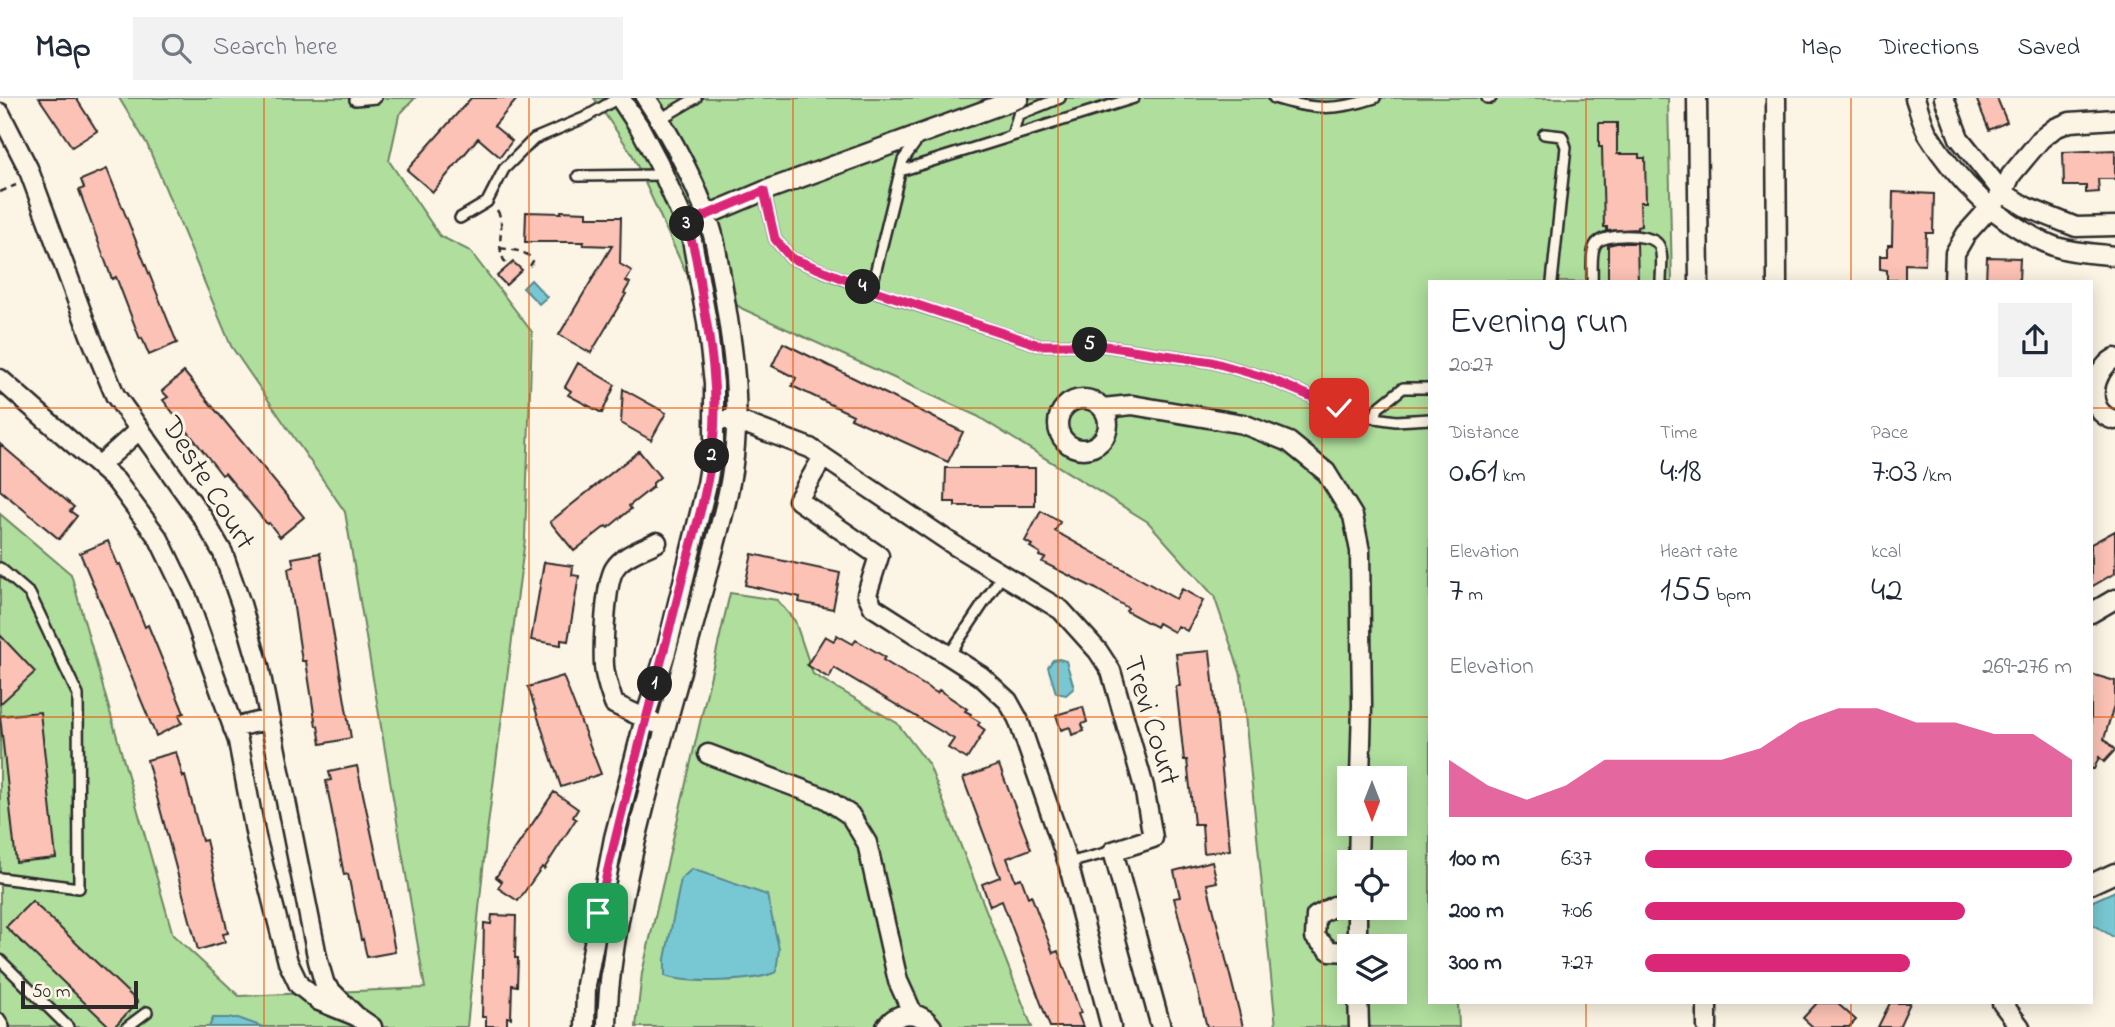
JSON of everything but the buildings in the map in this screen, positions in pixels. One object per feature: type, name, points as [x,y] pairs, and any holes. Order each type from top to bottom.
[{"type":"street","points":[[585,1027],[586,985],[598,913],[645,718],[666,652],[707,484],[714,442],[714,383],[707,322],[692,240],[640,128],[619,98]]},
{"type":"street","points":[[607,1027],[608,988],[619,917],[665,727],[687,657],[729,486],[735,445],[736,391],[728,318],[713,235],[660,119],[646,98]]},
{"type":"street","points":[[685,224],[764,191],[1019,98]]},
{"type":"street","points":[[1697,98],[1699,280]]},
{"type":"street","points":[[1776,98],[1777,280]]},
{"type":"street","points":[[1915,98],[1927,132],[1966,186],[1991,207],[2025,231],[2053,246],[2115,256]]},
{"type":"street","points":[[1944,98],[1959,138],[2003,192],[2026,207],[2076,227],[2115,226]]},
{"type":"street","name":"Deste Court","points":[[0,113],[29,168],[89,335],[115,395],[203,519],[223,553],[259,666],[316,953],[325,985],[356,1016],[372,1027]]},
{"type":"street","points":[[1954,280],[1955,253],[1966,234],[2003,192],[2011,175],[2040,139],[2055,128],[2070,122],[2115,119]]},
{"type":"street","points":[[2115,358],[2099,371],[2095,383],[2096,406],[2104,416],[2115,420]]},
{"type":"street","name":"Deste Court","points":[[0,379],[116,481],[159,539],[187,597],[238,741],[256,837],[289,964],[299,985],[319,1001],[356,1016]]},
{"type":"street","points":[[1103,408],[1132,405],[1243,424],[1289,442],[1326,472],[1353,516],[1360,551],[1360,766]]},
{"type":"street","name":"Trevi Court","points":[[714,420],[736,420],[810,448],[954,545],[1061,610],[1098,651],[1111,671],[1144,787],[1153,838],[1113,852]]},
{"type":"street","points":[[99,466],[141,429]]},
{"type":"street","points":[[823,457],[798,500],[880,556],[867,594],[873,607],[981,676],[1008,701],[1018,719],[1068,863],[1111,1027]]},
{"type":"street","points":[[657,542],[616,566],[610,584],[604,637],[604,667],[614,704],[665,727]]},
{"type":"street","points":[[2093,611],[2115,599]]},
{"type":"street","points":[[233,728],[270,719]]},
{"type":"street","points":[[708,754],[825,798],[850,815],[867,843],[898,981],[913,1014]]},
{"type":"street","points":[[1113,852],[1161,1027]]},
{"type":"street","points":[[2093,883],[2115,873]]},
{"type":"street","points":[[1337,906],[1316,916],[1315,937],[1330,951],[1337,951]]},
{"type":"street","points":[[289,964],[303,965],[310,962],[316,953]]},
{"type":"street","points":[[898,981],[891,1022],[913,1014],[921,1016],[932,1027]]},
{"type":"street","points":[[1358,1004],[1359,1027]]},
{"type":"street","points":[[1707,1004],[1707,1027]]},
{"type":"street","points":[[2003,1004],[2020,1027]]},
{"type":"lane","points":[[355,100],[376,98]]},
{"type":"lane","points":[[460,218],[487,202],[504,169],[534,139],[584,118],[619,98]]},
{"type":"lane","points":[[660,119],[696,98]]},
{"type":"lane","points":[[1012,136],[1018,115],[1060,98]]},
{"type":"lane","points":[[900,171],[1135,98]]},
{"type":"lane","points":[[1274,98],[1290,103],[1330,108],[1349,107],[1374,98]]},
{"type":"lane","points":[[872,290],[903,160],[925,131]]},
{"type":"lane","points":[[1544,134],[1562,136],[1566,147],[1552,280]]},
{"type":"lane","points":[[578,176],[664,175]]},
{"type":"lane","points":[[764,191],[775,239],[791,258],[872,290],[1039,345],[1099,345],[1212,362],[1267,378],[1339,408],[1375,418],[1396,421],[1428,419]]},
{"type":"lane","points":[[1592,280],[1594,247],[1598,241],[1604,237],[1646,237],[1655,240],[1660,246],[1661,280]]},
{"type":"lane","points":[[1375,418],[1378,408],[1403,388],[1428,388]]},
{"type":"lane","points":[[0,568],[30,594],[78,695],[79,888],[0,878]]},
{"type":"lane","points":[[949,655],[1003,574]]},
{"type":"lane","points":[[1068,863],[1113,852]]},
{"type":"lane","points":[[0,960],[68,1027]]},
{"type":"lane","points":[[127,1027],[147,1012]]},
{"type":"lane","points":[[0,1019],[4,1027]]},
{"type":"path","points":[[487,202],[500,212],[500,248],[507,265]]},
{"type":"path","points":[[500,248],[518,250],[529,255],[533,261],[530,266]]},
{"type":"green space","points":[[119,98],[415,98],[399,115],[389,161],[440,236],[470,251],[532,332],[525,539],[486,840],[467,1027],[0,1027],[0,514],[71,574],[173,935],[239,996],[425,988],[345,512],[231,346],[147,144]]},
{"type":"green space","points":[[594,98],[1668,98],[1672,280],[1428,280],[1428,1004],[1458,1004],[1459,1027],[1276,1027],[1241,675],[1214,596],[1148,522],[977,416],[743,309],[685,271],[632,154]]},
{"type":"green space","points":[[730,593],[777,600],[795,621],[813,674],[897,723],[929,765],[1032,1027],[636,1027],[642,973]]},
{"type":"water","points":[[531,280],[547,297],[539,304],[523,288]]},
{"type":"water","points":[[1053,660],[1066,661],[1074,688],[1066,695],[1056,693],[1048,667]]},
{"type":"water","points":[[692,869],[767,895],[779,949],[776,972],[753,978],[721,981],[665,976],[665,959],[681,879]]},
{"type":"water","points":[[2115,891],[2115,938],[2093,924],[2093,901]]},
{"type":"water","points":[[213,1018],[238,1018],[263,1027],[209,1027]]},
{"type":"route","points":[[598,913],[645,718],[666,652],[707,484],[714,442],[714,383],[707,322],[692,240],[685,224],[764,191],[775,239],[791,258],[872,290],[1039,345],[1099,345],[1212,362],[1267,378],[1339,408]]}]
